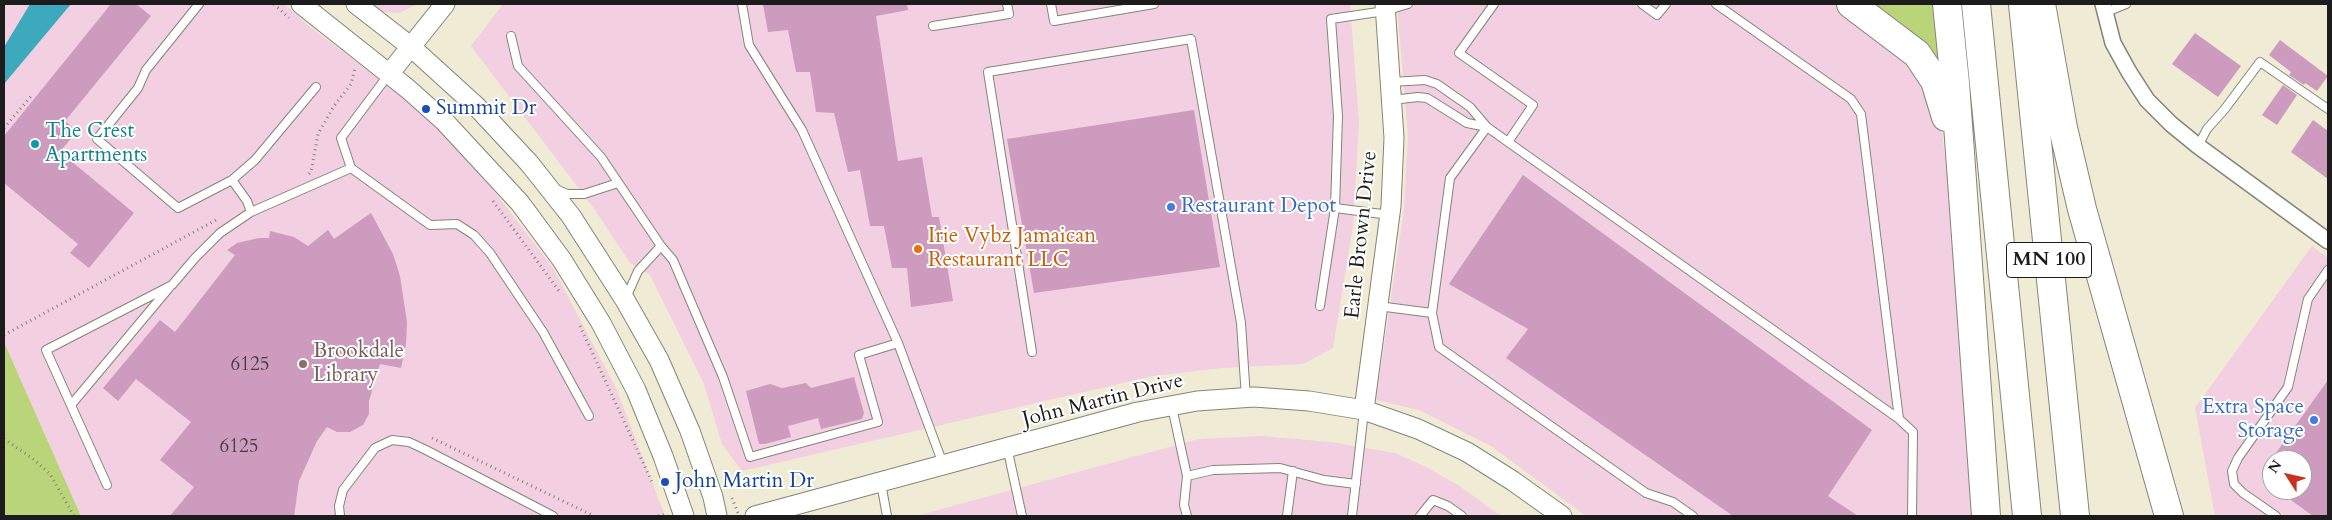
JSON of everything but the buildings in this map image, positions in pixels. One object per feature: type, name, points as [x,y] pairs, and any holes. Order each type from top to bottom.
[{"type":"highway","points":[[1851,4],[1906,44],[1928,68],[1941,98],[1962,183]]},
{"type":"highway","points":[[1947,4],[1955,83],[1986,516]]},
{"type":"highway","name":"MN 100","points":[[1976,4],[2027,516]]},
{"type":"highway","name":"MN 100","points":[[2023,4],[2075,516]]},
{"type":"highway","points":[[2041,4],[2063,128],[2082,210],[2169,516]]},
{"type":"highway","points":[[1979,416],[1995,516]]},
{"type":"street","points":[[301,4],[385,80],[445,122],[520,203],[562,260],[601,324],[636,390],[664,456],[684,516]]},
{"type":"street","points":[[356,4],[410,46],[476,106],[546,185],[589,242],[659,360],[690,431],[713,497],[717,516]]},
{"type":"street","points":[[385,80],[410,46],[446,4]]},
{"type":"street","name":"Earle Brown Drive","points":[[1364,410],[1390,215],[1394,138],[1385,7]]},
{"type":"street","points":[[2104,8],[2113,43],[2147,100],[2171,124],[2198,146],[2328,241]]},
{"type":"street","name":"John Martin Drive","points":[[755,516],[944,466],[1007,447],[1172,405],[1246,398],[1309,401],[1364,410],[1418,429],[1467,452],[1513,481],[1562,516]]},
{"type":"lane","points":[[199,4],[146,70],[138,88],[97,139],[178,208],[232,180],[255,160],[316,87]]},
{"type":"lane","points":[[742,4],[749,45],[802,130],[898,343],[944,466]]},
{"type":"lane","points":[[933,26],[1009,14],[1007,4]]},
{"type":"lane","points":[[1051,4],[1054,21],[1154,4]]},
{"type":"lane","points":[[1320,306],[1335,208],[1338,116],[1331,18],[1408,4]]},
{"type":"lane","points":[[1494,4],[1459,53],[1533,105],[1508,142]]},
{"type":"lane","points":[[1642,4],[1658,15],[1666,4]]},
{"type":"lane","points":[[1716,4],[1851,99],[1861,114],[1899,418]]},
{"type":"lane","points":[[2104,8],[2126,4]]},
{"type":"lane","points":[[511,36],[518,66],[601,157],[673,260],[724,377],[750,457],[878,422],[859,355],[898,343]]},
{"type":"lane","points":[[1032,352],[988,72],[1191,39],[1241,323],[1246,398]]},
{"type":"lane","points":[[2198,146],[2207,129],[2224,110],[2260,62],[2328,109]]},
{"type":"lane","points":[[385,80],[341,138],[351,168],[430,225],[457,224],[474,236],[490,253],[543,332],[590,416]]},
{"type":"lane","points":[[1390,91],[1425,80],[1437,84],[1470,106],[1487,127],[1899,418],[1913,432],[1912,516]]},
{"type":"lane","points":[[1390,91],[1427,98],[1467,123],[1487,127]]},
{"type":"lane","points":[[1487,127],[1450,178],[1432,313],[1439,347],[1646,494],[1673,502],[1694,516]]},
{"type":"lane","points":[[71,405],[195,258],[220,234],[251,212],[351,168]]},
{"type":"lane","points":[[232,180],[247,201],[251,212]]},
{"type":"lane","points":[[546,185],[567,194],[584,194],[618,183]]},
{"type":"lane","points":[[1335,208],[1390,215]]},
{"type":"lane","points":[[625,300],[638,271],[662,246]]},
{"type":"lane","points":[[2276,516],[2242,493],[2234,484],[2232,471],[2238,458],[2288,387],[2308,299],[2328,270]]},
{"type":"lane","points":[[107,485],[46,350],[172,285]]},
{"type":"lane","points":[[1378,306],[1432,313]]},
{"type":"lane","points":[[1172,405],[1187,476],[1184,505],[1187,516]]},
{"type":"lane","points":[[1352,516],[1364,410]]},
{"type":"lane","points":[[340,516],[339,506],[343,490],[375,448],[392,440],[409,442],[426,450],[553,516]]},
{"type":"lane","points":[[1007,447],[1022,516]]},
{"type":"lane","points":[[1187,476],[1213,470],[1280,468],[1324,480],[1356,484]]},
{"type":"lane","points":[[1287,516],[1293,471]]},
{"type":"lane","points":[[881,483],[887,516]]},
{"type":"lane","points":[[1420,516],[1433,500],[1448,506],[1462,516]]},
{"type":"path","points":[[274,4],[296,23]]},
{"type":"path","points":[[347,63],[385,80]]},
{"type":"path","points":[[305,176],[311,172],[318,134],[334,106],[351,84],[355,68]]},
{"type":"path","points":[[4,128],[33,94]]},
{"type":"path","points":[[490,198],[564,297]]},
{"type":"path","points":[[4,335],[220,217]]},
{"type":"path","points":[[578,321],[654,486]]},
{"type":"path","points":[[4,438],[32,458],[50,474],[74,516]]},
{"type":"path","points":[[432,438],[594,516]]},
{"type":"path","points":[[658,516],[664,515],[662,508]]},
{"type":"shaded area","points":[[4,4],[285,4],[310,27],[432,119],[490,186],[553,268],[616,388],[665,516],[81,516],[4,342]]},
{"type":"shaded area","points":[[366,4],[418,4],[399,13],[382,12]]},
{"type":"shaded area","points":[[503,4],[1350,4],[1359,122],[1353,226],[1333,348],[1303,364],[1222,368],[1153,376],[742,471],[722,444],[704,384],[650,275],[630,263],[595,210],[471,46]]},
{"type":"shaded area","points":[[1397,4],[1835,4],[1894,46],[1937,97],[1952,208],[1977,516],[1586,516],[1491,446],[1419,410],[1376,400],[1404,209],[1408,136]]},
{"type":"shaded area","points":[[2312,246],[2328,258],[2328,516],[2215,516],[2195,408]]},
{"type":"shaded area","points":[[1261,436],[1331,442],[1395,453],[1426,467],[1458,485],[1501,516],[916,516],[1199,439]]},
{"type":"green space","points":[[1862,4],[1934,4],[1943,75]]},
{"type":"green space","points":[[4,342],[80,514],[81,516],[4,516]]},
{"type":"water","points":[[30,4],[71,4],[4,84],[4,47]]},
{"type":"place","name":"Summit Dr","points":[[426,109]]},
{"type":"place","name":"The Crest Apartments","points":[[35,144]]},
{"type":"place","name":"Restaurant Depot","points":[[1171,207]]},
{"type":"place","name":"Irie Vybz Jamaican Restaurant LLC","points":[[918,249]]},
{"type":"place","name":"Brookdale Library","points":[[303,364]]},
{"type":"place","name":"Extra Space Storage","points":[[2314,420]]},
{"type":"place","name":"John Martin Dr","points":[[665,482]]}]
